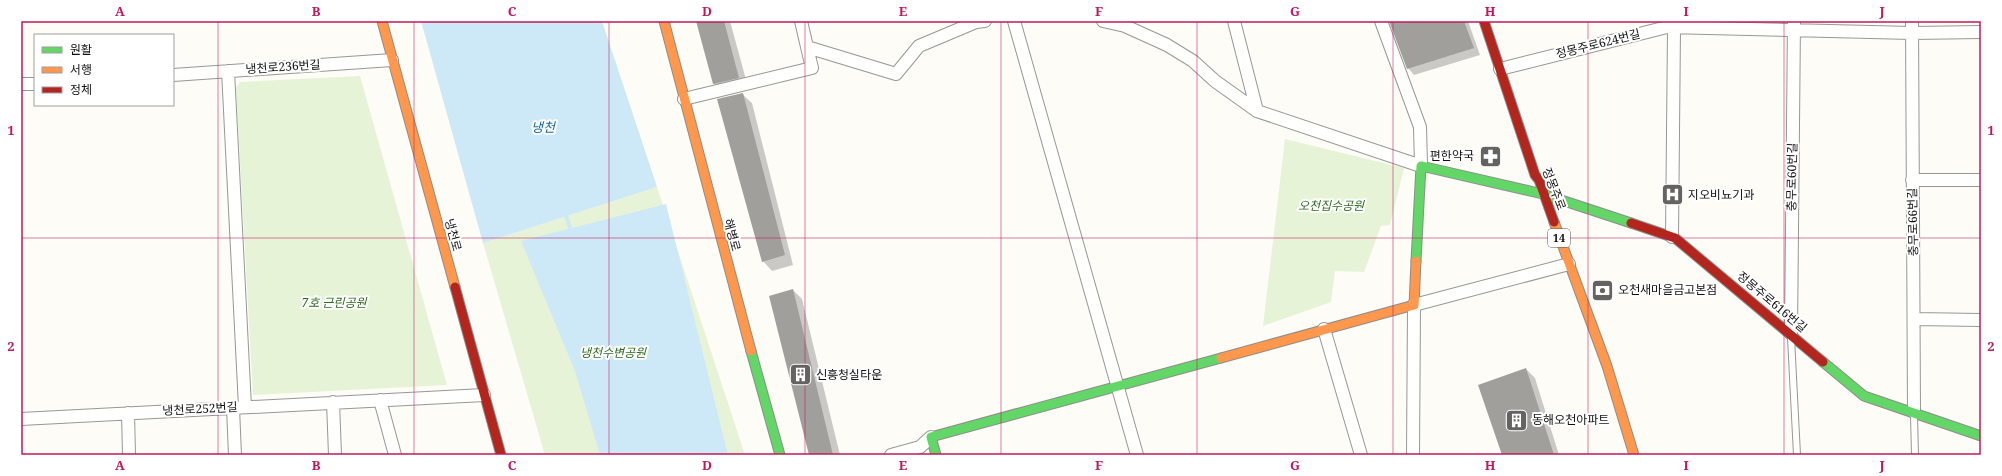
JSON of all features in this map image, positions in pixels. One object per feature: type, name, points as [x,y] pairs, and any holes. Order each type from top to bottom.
[{"type":"main road","name":"냉천로","points":[[382,21],[500,455]]},
{"type":"main road","name":"정몽주로","points":[[1484,21],[1543,194],[1607,366],[1634,455]]},
{"type":"main road","name":"해병로","points":[[664,22],[780,455]]},
{"type":"main road","points":[[936,455],[931,437],[1414,305],[1421,166]]},
{"type":"main road","name":"정몽주로616번길","points":[[1421,166],[1543,194],[1672,237],[1791,333],[1864,396],[1981,436]]},
{"type":"street","points":[[684,99],[812,68],[801,21]]},
{"type":"street","points":[[807,47],[896,74],[919,46],[976,22],[985,21]]},
{"type":"street","points":[[1014,21],[1137,455]]},
{"type":"street","points":[[1103,21],[1125,26],[1167,45],[1193,61],[1215,81],[1257,112],[1421,166],[1420,127],[1381,21]]},
{"type":"street","points":[[1234,21],[1257,112]]},
{"type":"street","name":"정몽주로624번길","points":[[1500,69],[1667,27],[1794,25],[1912,27],[1981,32]]},
{"type":"street","name":"충무로60번길","points":[[1791,333],[1794,25]]},
{"type":"street","name":"충무로66번길","points":[[1912,27],[1914,412]]},
{"type":"street","points":[[1672,237],[1674,28]]},
{"type":"street","name":"냉천로236번길","points":[[174,74],[392,60]]},
{"type":"street","points":[[228,71],[245,407]]},
{"type":"street","points":[[21,84],[34,84]]},
{"type":"street","points":[[1912,180],[1981,180]]},
{"type":"street","points":[[1413,455],[1414,305],[1569,264]]},
{"type":"street","points":[[1914,319],[1981,320]]},
{"type":"street","points":[[1324,329],[1361,455]]},
{"type":"street","name":"냉천로252번길","points":[[21,419],[484,395]]},
{"type":"street","points":[[380,400],[395,455]]},
{"type":"street","points":[[333,402],[336,455]]},
{"type":"street","points":[[233,408],[235,455]]},
{"type":"street","points":[[128,413],[129,455]]},
{"type":"street","points":[[891,455],[920,447],[931,437]]},
{"type":"lane","points":[[1791,333],[1797,455]]},
{"type":"lane","points":[[1914,412],[1915,455]]},
{"type":"green space","name":"7호 근린공원","points":[[360,76],[447,385],[253,395],[236,88],[240,82]]},
{"type":"green space","name":"오천집수공원","points":[[1285,139],[1404,168],[1390,225],[1381,226],[1364,272],[1335,271],[1331,302],[1263,326]]},
{"type":"green space","name":"냉천수변공원","points":[[657,187],[745,455],[545,455],[483,243]]},
{"type":"water","name":"냉천","points":[[421,21],[602,21],[657,187],[483,243]]},
{"type":"water","name":"냉천수변공원","points":[[666,204],[728,455],[600,455],[575,371],[521,241]]},
{"type":"building","points":[[696,21],[724,21],[739,78],[713,84]]},
{"type":"building","points":[[1389,21],[1464,21],[1474,48],[1407,69]]},
{"type":"building","points":[[743,93],[785,255],[762,262],[717,99]]},
{"type":"building","name":"신흥청실타운","points":[[793,289],[833,455],[809,455],[769,296]]},
{"type":"building","name":"동해오천아파트","points":[[1526,368],[1554,455],[1502,455],[1478,385]]},
{"type":"waterway","name":"냉천","points":[[565,212],[572,234]]},
{"type":"traffic: fast","points":[[1416,261],[1421,166],[1543,194],[1631,223]]},
{"type":"traffic: fast","points":[[751,351],[780,455]]},
{"type":"traffic: fast","points":[[936,455],[931,437],[1221,358]]},
{"type":"traffic: fast","points":[[1823,362],[1864,396],[1981,436]]},
{"type":"traffic: slow","points":[[382,21],[455,287]]},
{"type":"traffic: slow","points":[[664,21],[751,351]]},
{"type":"traffic: slow","points":[[1554,222],[1607,366],[1634,455]]},
{"type":"traffic: slow","points":[[1221,358],[1414,305],[1416,261]]},
{"type":"traffic: jam","points":[[1484,21],[1535,175],[1539,180],[1554,222]]},
{"type":"traffic: jam","points":[[1631,223],[1675,238],[1823,362]]},
{"type":"traffic: jam","points":[[455,287],[501,455]]},
{"type":"place","name":"편한약국","points":[[1490,156]]},
{"type":"place","name":"지오비뇨기과","points":[[1672,195]]},
{"type":"place","name":"오천새마을금고본점","points":[[1603,290]]},
{"type":"place","name":"신흥청실타운","points":[[801,375]]},
{"type":"place","name":"동해오천아파트","points":[[1516,420]]}]
